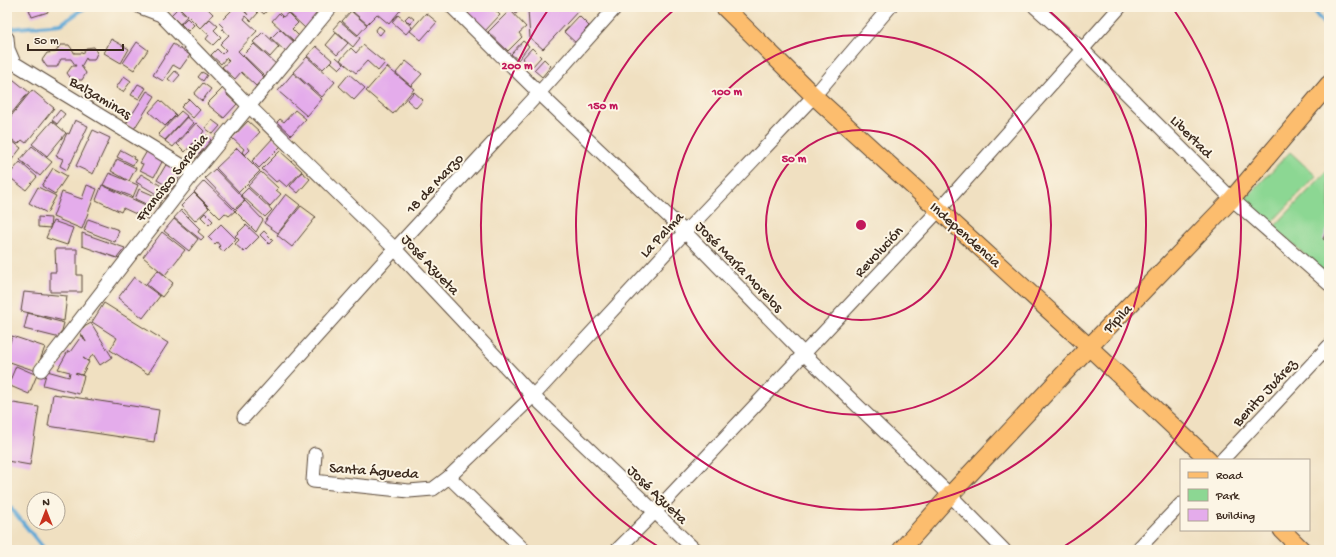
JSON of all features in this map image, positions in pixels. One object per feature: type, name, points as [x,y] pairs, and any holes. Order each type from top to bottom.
[{"type":"main road","name":"Independencia","points":[[724,7],[814,96],[1208,459]]},
{"type":"main road","name":"Pípila","points":[[901,550],[950,495],[1232,199],[1329,84]]},
{"type":"main road","points":[[1283,531],[1302,550]]},
{"type":"street","name":"José Azueta","points":[[140,7],[161,11],[250,106],[395,249],[533,396],[694,550]]},
{"type":"street","name":"Francisco Sarabia","points":[[41,370],[194,173],[331,7]]},
{"type":"street","name":"José María Morelos","points":[[452,7],[539,93],[685,232],[803,353],[950,495],[1004,550]]},
{"type":"street","name":"18 de Marzo","points":[[244,417],[616,7]]},
{"type":"street","name":"La Palma","points":[[449,477],[533,396],[814,96],[890,7]]},
{"type":"street","name":"Libertad","points":[[1035,7],[1082,50],[1232,199],[1329,284]]},
{"type":"street","name":"Revolución","points":[[617,550],[654,513],[939,210],[1120,7]]},
{"type":"street","name":"Balzaminas","points":[[8,44],[14,63],[194,173]]},
{"type":"street","name":"Benito Juárez","points":[[1223,459],[1329,346]]},
{"type":"street","name":"Santa Águeda","points":[[315,454],[313,481],[409,491],[433,489],[449,477]]},
{"type":"street","points":[[449,477],[524,550]]},
{"type":"street","points":[[1138,550],[1180,505]]},
{"type":"green space","points":[[1290,152],[1316,176],[1270,224],[1244,200]]},
{"type":"green space","points":[[1329,169],[1329,277],[1274,227]]},
{"type":"building","points":[[28,7],[46,7],[48,12],[32,17]]},
{"type":"building","points":[[179,7],[196,7],[195,9],[197,7],[206,7],[213,14],[200,28]]},
{"type":"building","points":[[235,7],[240,7],[248,15],[242,7],[255,7],[254,9],[258,13],[251,21],[246,16],[244,19],[257,31],[238,51],[264,77],[256,86],[241,72],[235,79],[222,67],[229,61],[226,58],[221,64],[211,55],[217,49],[222,54],[226,50],[220,44],[229,35],[222,29],[224,28],[219,23]]},
{"type":"building","points":[[256,7],[270,7],[264,14]]},
{"type":"building","points":[[289,7],[312,7],[319,13],[305,28],[286,10]]},
{"type":"building","points":[[358,7],[403,7],[389,24],[377,14],[367,24],[353,12]]},
{"type":"building","points":[[474,7],[500,7],[496,11],[500,15],[485,31],[467,14]]},
{"type":"building","points":[[508,7],[522,7],[516,14]]},
{"type":"building","points":[[530,7],[576,7],[579,10],[543,49],[530,38],[528,10]]},
{"type":"building","points":[[178,8],[187,16],[180,24],[171,15]]},
{"type":"building","points":[[510,10],[526,27],[519,33],[522,37],[508,51],[488,32]]},
{"type":"building","points":[[351,11],[367,25],[358,35],[342,21]]},
{"type":"building","points":[[279,13],[283,17],[288,13],[298,23],[292,29],[299,36],[294,41],[272,21]]},
{"type":"building","points":[[426,13],[437,22],[421,40],[410,31]]},
{"type":"building","points":[[398,15],[412,27],[406,34],[392,22]]},
{"type":"building","points":[[409,15],[414,19],[410,24],[405,19]]},
{"type":"building","points":[[579,16],[589,26],[584,31],[587,34],[577,44],[564,32]]},
{"type":"building","points":[[187,18],[194,25],[188,31],[181,24]]},
{"type":"building","points":[[210,19],[218,26],[214,30],[221,37],[213,45],[206,39],[209,35],[201,28]]},
{"type":"building","points":[[340,21],[360,38],[353,47],[333,29]]},
{"type":"building","points":[[379,26],[384,30],[380,35],[375,31]]},
{"type":"building","points":[[280,29],[296,44],[287,53],[271,38]]},
{"type":"building","points":[[263,32],[279,47],[270,57],[253,42]]},
{"type":"building","points":[[336,33],[348,43],[337,55],[326,45]]},
{"type":"building","points":[[111,39],[129,49],[121,63],[104,53]]},
{"type":"building","points":[[523,41],[529,46],[518,60],[511,54]]},
{"type":"building","points":[[137,42],[148,50],[134,70],[123,63]]},
{"type":"building","points":[[173,44],[190,55],[180,69],[173,65],[163,81],[153,75]]},
{"type":"building","points":[[254,44],[277,65],[266,77],[243,55]]},
{"type":"building","points":[[60,45],[69,45],[74,53],[83,54],[86,48],[94,47],[97,53],[94,60],[87,60],[86,58],[81,66],[86,73],[82,80],[72,80],[67,73],[72,66],[76,66],[71,59],[61,59],[57,67],[47,67],[42,60],[47,53],[56,52]]},
{"type":"building","points":[[363,45],[385,63],[378,71],[367,61],[356,73],[340,60],[351,48],[356,53]]},
{"type":"building","points":[[316,46],[332,60],[323,69],[307,56]]},
{"type":"building","points":[[532,48],[541,57],[532,67],[522,59]]},
{"type":"building","points":[[307,57],[335,82],[322,97],[293,72]]},
{"type":"building","points":[[336,57],[344,64],[339,69],[331,62]]},
{"type":"building","points":[[544,59],[551,66],[542,77],[534,70]]},
{"type":"building","points":[[406,61],[422,74],[411,86],[396,73]]},
{"type":"building","points":[[387,67],[414,89],[393,114],[366,91]]},
{"type":"building","points":[[175,71],[180,75],[173,83],[168,79]]},
{"type":"building","points":[[202,72],[207,75],[203,81],[198,77]]},
{"type":"building","points":[[293,73],[322,99],[307,116],[278,91]]},
{"type":"building","points":[[349,74],[365,88],[354,100],[339,86]]},
{"type":"building","points":[[9,76],[29,92],[7,119],[7,78]]},
{"type":"building","points":[[124,76],[131,81],[123,92],[116,88]]},
{"type":"building","points":[[203,83],[211,89],[202,101],[194,94]]},
{"type":"building","points":[[138,84],[146,88],[139,99],[131,95]]},
{"type":"building","points":[[224,87],[229,92],[227,95],[237,104],[224,118],[207,104]]},
{"type":"building","points":[[32,90],[54,108],[26,143],[22,140],[18,144],[7,136],[7,121]]},
{"type":"building","points":[[147,91],[155,96],[134,129],[126,124]]},
{"type":"building","points":[[414,92],[423,100],[416,108],[407,100]]},
{"type":"building","points":[[189,99],[200,110],[193,118],[181,107]]},
{"type":"building","points":[[160,100],[176,115],[165,126],[149,112]]},
{"type":"building","points":[[60,110],[65,114],[57,124],[52,120]]},
{"type":"building","points":[[295,110],[306,119],[291,135],[277,122],[280,119],[284,122]]},
{"type":"building","points":[[181,111],[187,116],[165,140],[158,135]]},
{"type":"building","points":[[187,117],[194,123],[173,147],[165,141]]},
{"type":"building","points":[[75,120],[88,126],[67,170],[60,166],[63,159],[56,156],[67,133],[69,134]]},
{"type":"building","points":[[212,120],[220,126],[213,134],[205,128]]},
{"type":"building","points":[[52,121],[66,133],[47,156],[32,144]]},
{"type":"building","points":[[248,121],[260,132],[247,146],[250,150],[245,155],[242,152],[244,149],[232,138]]},
{"type":"building","points":[[196,123],[204,131],[202,134],[205,137],[206,135],[211,140],[195,159],[189,154],[192,151],[189,149],[194,142],[185,152],[177,144]]},
{"type":"building","points":[[93,130],[110,138],[93,174],[76,166]]},
{"type":"building","points":[[7,137],[21,148],[7,166]]},
{"type":"building","points":[[273,138],[281,146],[259,168],[252,161]]},
{"type":"building","points":[[32,146],[52,162],[40,176],[20,160]]},
{"type":"building","points":[[237,148],[260,171],[239,192],[216,168]]},
{"type":"building","points":[[121,150],[134,157],[133,159],[136,160],[133,165],[117,157]]},
{"type":"building","points":[[147,151],[163,160],[154,177],[140,170],[143,164],[140,163]]},
{"type":"building","points":[[280,151],[302,171],[287,187],[279,180],[276,182],[262,169]]},
{"type":"building","points":[[117,159],[136,168],[129,181],[111,171]]},
{"type":"building","points":[[20,162],[37,177],[26,190],[8,176]]},
{"type":"building","points":[[167,163],[182,173],[172,189],[157,180]]},
{"type":"building","points":[[53,168],[67,176],[55,194],[42,186]]},
{"type":"building","points":[[215,169],[245,200],[235,209],[205,178]]},
{"type":"building","points":[[261,172],[278,188],[276,190],[281,194],[270,206],[248,186]]},
{"type":"building","points":[[302,172],[310,179],[298,193],[290,186]]},
{"type":"building","points":[[109,173],[138,185],[133,197],[103,185]]},
{"type":"building","points":[[141,174],[170,191],[165,199],[136,182]]},
{"type":"building","points":[[204,181],[235,211],[229,216],[225,213],[220,218],[194,192]]},
{"type":"building","points":[[87,185],[97,189],[82,229],[53,217],[62,192],[82,199]]},
{"type":"building","points":[[102,185],[152,208],[147,219],[123,208],[121,212],[96,200]]},
{"type":"building","points":[[38,187],[56,196],[47,213],[29,203]]},
{"type":"building","points":[[248,188],[272,210],[265,217],[241,195]]},
{"type":"building","points":[[139,189],[162,199],[157,209],[135,199]]},
{"type":"building","points":[[194,193],[209,208],[195,221],[181,206]]},
{"type":"building","points":[[286,194],[300,205],[278,233],[264,223]]},
{"type":"building","points":[[245,201],[263,220],[256,232],[235,211]]},
{"type":"building","points":[[301,206],[316,217],[292,247],[277,235]]},
{"type":"building","points":[[181,210],[200,229],[198,232],[204,237],[201,240],[174,218]]},
{"type":"building","points":[[205,213],[213,221],[209,225],[201,217]]},
{"type":"building","points":[[38,217],[51,218],[50,228],[38,227]]},
{"type":"building","points":[[88,219],[119,230],[115,242],[84,230]]},
{"type":"building","points":[[174,219],[198,239],[189,251],[164,231]]},
{"type":"building","points":[[53,221],[73,228],[67,245],[46,238]]},
{"type":"building","points":[[221,224],[236,239],[223,252],[217,242],[215,244],[208,237]]},
{"type":"building","points":[[246,225],[259,237],[244,252],[235,244],[239,240],[235,236]]},
{"type":"building","points":[[1329,226],[1329,243],[1323,239]]},
{"type":"building","points":[[264,231],[273,240],[269,244],[260,235]]},
{"type":"building","points":[[162,232],[185,250],[165,275],[143,257]]},
{"type":"building","points":[[82,233],[125,248],[117,258],[82,246]]},
{"type":"building","points":[[55,249],[77,249],[77,275],[82,275],[82,292],[50,292],[50,272],[56,272]]},
{"type":"building","points":[[158,270],[173,283],[162,297],[146,284]]},
{"type":"building","points":[[134,277],[160,296],[143,318],[118,298]]},
{"type":"building","points":[[24,292],[67,296],[64,321],[21,311]]},
{"type":"building","points":[[104,303],[168,343],[148,374],[110,350],[117,338],[92,322]]},
{"type":"building","points":[[28,313],[64,323],[60,338],[24,329]]},
{"type":"building","points":[[91,323],[112,357],[100,365],[93,354],[88,361],[83,358],[89,362],[82,375],[75,373],[84,376],[79,394],[43,385],[47,371],[69,377],[70,372],[58,369],[68,351],[70,352],[82,335],[79,330]]},
{"type":"building","points":[[12,336],[45,347],[36,371],[7,361],[7,352]]},
{"type":"building","points":[[16,366],[37,375],[29,394],[8,385]]},
{"type":"building","points":[[53,394],[159,410],[154,442],[48,426]]},
{"type":"building","points":[[7,402],[39,407],[30,465],[7,461]]},
{"type":"waterway","points":[[7,29],[61,24],[86,7]]},
{"type":"waterway","points":[[1311,7],[1323,23],[1329,27]]},
{"type":"waterway","points":[[7,300],[10,308],[7,311]]},
{"type":"waterway","points":[[7,507],[11,508],[45,550]]}]
